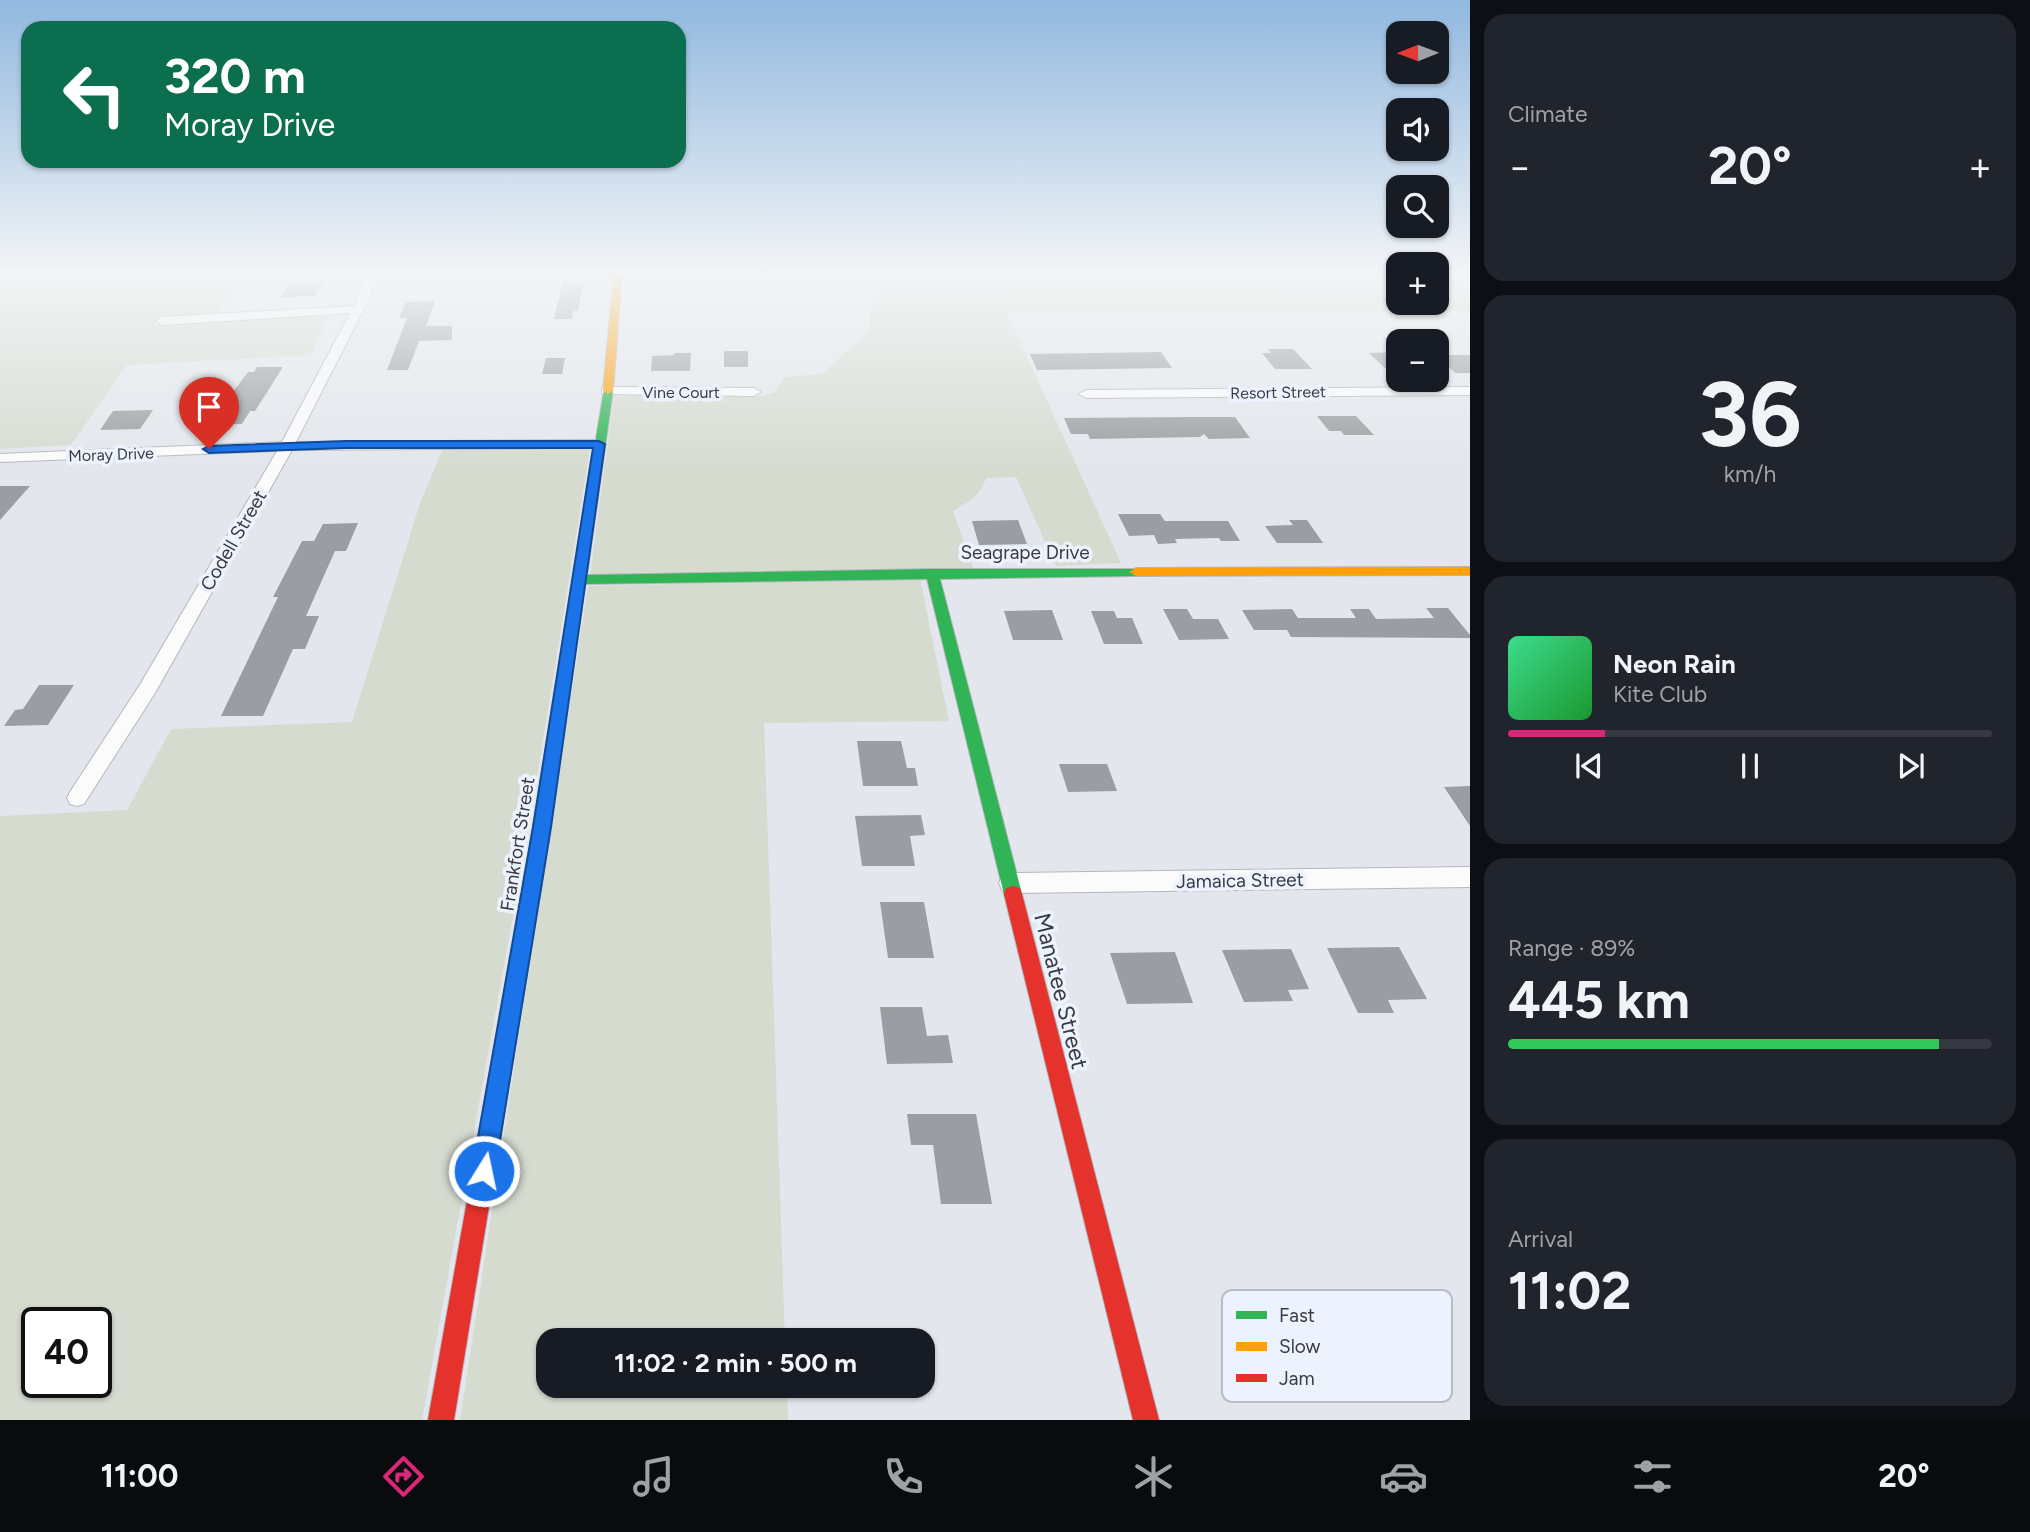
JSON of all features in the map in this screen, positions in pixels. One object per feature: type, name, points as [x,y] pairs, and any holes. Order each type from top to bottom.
[{"type":"street","name":"Codell Street","points":[[77,798],[148,688],[287,446],[342,339]]},
{"type":"street","name":"Frankfort Street","points":[[441,1420],[542,827],[607,391],[612,339]]},
{"type":"street","name":"Vine Court","points":[[607,391],[754,392]]},
{"type":"street","name":"Resort Street","points":[[1086,394],[1470,391]]},
{"type":"street","name":"Moray Drive","points":[[0,458],[287,446],[599,444]]},
{"type":"street","name":"Seagrape Drive","points":[[579,580],[932,573],[1470,571]]},
{"type":"street","name":"Manatee Street","points":[[932,573],[1146,1420]]},
{"type":"street","name":"Jamaica Street","points":[[1010,883],[1470,877]]},
{"type":"shaded area","points":[[0,339],[317,339],[310,355],[127,365],[71,445],[0,449]]},
{"type":"shaded area","points":[[860,339],[1019,339],[1121,563],[1056,566],[1016,477],[986,478],[973,498],[953,511],[973,568],[590,575],[614,396],[761,396],[774,393],[785,377],[822,374]]},
{"type":"shaded area","points":[[443,448],[590,449],[529,827],[422,1420],[0,1420],[0,816],[127,810],[171,729],[352,722],[420,503]]},
{"type":"shaded area","points":[[920,579],[949,721],[764,723],[785,1328],[536,1328],[536,1398],[787,1398],[788,1420],[460,1420],[588,586]]},
{"type":"building","points":[[399,339],[452,339],[419,341],[408,370],[387,370]]},
{"type":"building","points":[[1268,349],[1293,349],[1312,369],[1275,369],[1262,353],[1271,353]]},
{"type":"building","points":[[724,351],[748,351],[748,367],[724,367]]},
{"type":"building","points":[[1161,352],[1172,368],[1037,370],[1030,354]]},
{"type":"building","points":[[1386,352],[1386,369],[1369,353]]},
{"type":"building","points":[[691,353],[690,371],[651,371],[652,356]]},
{"type":"building","points":[[1449,355],[1470,355],[1470,373],[1455,373],[1449,367]]},
{"type":"building","points":[[546,358],[565,358],[562,374],[542,374]]},
{"type":"building","points":[[257,367],[283,367],[255,411],[250,411],[242,424],[209,424],[248,372],[254,372]]},
{"type":"building","points":[[153,410],[140,429],[100,430],[113,411]]},
{"type":"building","points":[[1317,416],[1356,416],[1374,435],[1344,435],[1341,431],[1329,431]]},
{"type":"building","points":[[1235,417],[1250,438],[1209,439],[1204,434],[1200,437],[1090,439],[1088,434],[1071,434],[1064,418]]},
{"type":"building","points":[[0,486],[30,486],[0,520]]},
{"type":"building","points":[[1118,514],[1160,514],[1165,521],[1228,521],[1240,541],[1221,541],[1219,538],[1175,539],[1177,543],[1158,544],[1154,535],[1129,536]]},
{"type":"building","points":[[1018,520],[1027,544],[979,545],[972,521]]},
{"type":"building","points":[[1289,520],[1307,520],[1323,543],[1277,543],[1265,526],[1293,525]]},
{"type":"building","points":[[358,523],[346,551],[335,551],[306,616],[319,616],[305,649],[293,649],[263,716],[221,716],[278,597],[273,597],[302,541],[314,541],[323,524]]},
{"type":"building","points":[[1426,608],[1448,608],[1470,638],[1291,637],[1287,630],[1254,630],[1242,610],[1292,609],[1298,618],[1356,618],[1350,609],[1369,609],[1376,619],[1434,618]]},
{"type":"building","points":[[1163,609],[1187,609],[1193,619],[1218,619],[1229,639],[1179,640]]},
{"type":"building","points":[[1052,610],[1063,640],[1013,640],[1004,611]]},
{"type":"building","points":[[1091,611],[1114,611],[1117,618],[1132,618],[1143,644],[1104,644]]},
{"type":"building","points":[[39,685],[74,685],[48,725],[4,726],[15,710],[23,709]]},
{"type":"building","points":[[857,741],[901,741],[907,768],[915,768],[918,786],[863,786]]},
{"type":"building","points":[[1059,764],[1107,764],[1117,791],[1068,792]]},
{"type":"building","points":[[1470,786],[1470,826],[1444,787]]},
{"type":"building","points":[[921,815],[925,835],[910,836],[915,866],[862,866],[855,816]]},
{"type":"building","points":[[880,902],[924,902],[934,958],[888,958]]},
{"type":"building","points":[[1399,947],[1427,999],[1388,1000],[1394,1013],[1358,1013],[1327,948]]},
{"type":"building","points":[[1291,949],[1309,989],[1288,990],[1293,1001],[1244,1002],[1222,950]]},
{"type":"building","points":[[1175,952],[1193,1003],[1127,1004],[1110,953]]},
{"type":"building","points":[[880,1007],[922,1007],[927,1036],[948,1035],[953,1063],[887,1064]]},
{"type":"building","points":[[907,1114],[976,1114],[992,1204],[941,1204],[933,1145],[911,1145]]},
{"type":"traffic: fast","points":[[537,858],[608,391]]},
{"type":"traffic: fast","points":[[579,580],[1136,572]]},
{"type":"traffic: fast","points":[[932,573],[1013,894]]},
{"type":"traffic: slow","points":[[608,391],[612,339]]},
{"type":"traffic: slow","points":[[1136,572],[1470,571]]},
{"type":"traffic: jam","points":[[441,1420],[537,858]]},
{"type":"traffic: jam","points":[[1013,894],[1146,1420]]},
{"type":"route","points":[[209,449],[346,444],[599,444],[542,827],[484,1171]]}]
